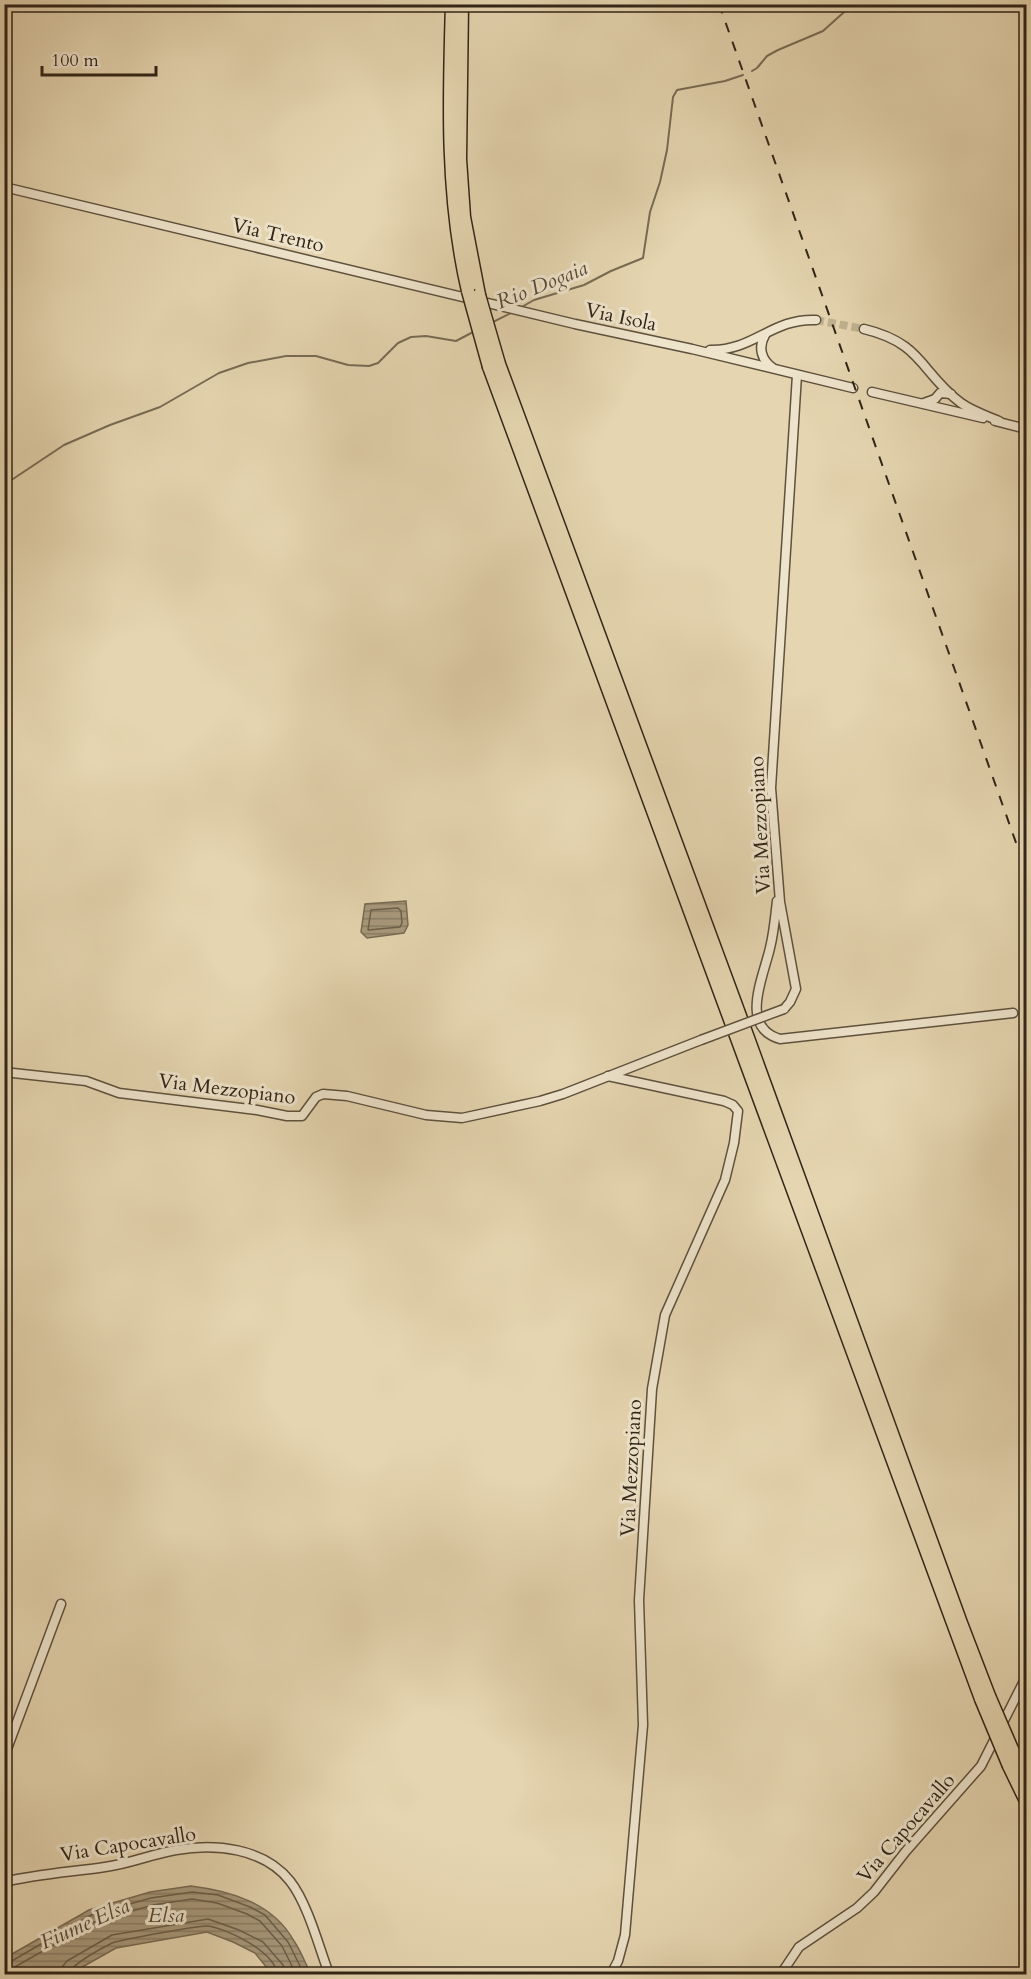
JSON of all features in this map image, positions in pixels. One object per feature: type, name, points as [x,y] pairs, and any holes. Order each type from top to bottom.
[{"type":"highway","points":[[452,4],[450,154],[458,240],[494,365],[985,1697],[1014,1764],[1026,1801]]},
{"type":"highway","points":[[462,4],[460,159],[473,293]]},
{"type":"highway","points":[[1014,1764],[1026,1780]]},
{"type":"street","name":"Via Trento","points":[[4,187],[543,316]]},
{"type":"street","name":"Via Isola","points":[[543,316],[692,349],[759,360]]},
{"type":"street","name":"Via Isola","points":[[692,349],[729,350],[794,321],[816,320]]},
{"type":"street","points":[[864,329],[883,334],[910,348],[962,404],[999,421]]},
{"type":"street","points":[[759,360],[761,342],[770,330]]},
{"type":"street","points":[[759,360],[756,346],[748,343],[746,354],[774,369],[853,388]]},
{"type":"street","points":[[932,372],[938,390],[938,402]]},
{"type":"street","name":"Via Mezzopiano","points":[[4,1072],[86,1081],[119,1093],[235,1107],[287,1116],[302,1116],[316,1097],[322,1094],[347,1096],[426,1115],[462,1118],[563,1094],[784,1009],[796,989],[780,902],[771,788],[797,375]]},
{"type":"street","points":[[872,392],[920,403],[938,402],[951,406],[951,394]]},
{"type":"street","points":[[938,402],[943,392],[951,394]]},
{"type":"street","points":[[938,402],[1026,429]]},
{"type":"street","points":[[778,883],[774,931],[757,1005],[759,1022],[769,1036],[780,1039],[1012,1013]]},
{"type":"street","name":"Via Mezzopiano","points":[[608,1076],[724,1101],[733,1105],[738,1111],[734,1143],[725,1180],[664,1315],[651,1389],[639,1600],[643,1725],[625,1935],[618,1961],[611,1974]]},
{"type":"street","points":[[4,1757],[61,1604]]},
{"type":"street","name":"Via Capocavallo","points":[[781,1974],[799,1947],[857,1908],[874,1892],[906,1851],[981,1766],[1026,1677]]},
{"type":"street","name":"Via Capocavallo","points":[[4,1882],[73,1870],[106,1867],[176,1850],[226,1848],[244,1851],[264,1859],[290,1881],[301,1900],[329,1974]]},
{"type":"water","points":[[406,901],[408,925],[404,933],[367,938],[361,932],[365,904]]},
{"type":"water","name":"Elsa","points":[[191,1886],[221,1891],[263,1908],[285,1928],[299,1949],[311,1974],[272,1974],[255,1953],[207,1932],[116,1948],[70,1974],[5,1974],[5,1958],[89,1910],[150,1892]]},
{"type":"waterway","name":"Rio Dogaia","points":[[752,71],[767,56],[823,31],[853,4]]},
{"type":"waterway","name":"Rio Dogaia","points":[[520,308],[534,300],[584,285],[643,258],[650,212],[667,150],[673,97],[677,90],[725,81],[743,75]]},
{"type":"waterway","name":"Rio Dogaia","points":[[491,323],[513,312]]},
{"type":"waterway","name":"Rio Dogaia","points":[[4,485],[64,445],[160,407],[219,373],[248,363],[286,356],[316,356],[348,365],[369,366],[378,363],[398,343],[411,337],[426,336],[456,341],[475,331]]},
{"type":"tunnel","points":[[816,320],[864,329]]},
{"type":"railway","points":[[719,4],[1026,871]]},
{"type":"water label","name":"Fiume Elsa","points":[[85,1924]]}]
